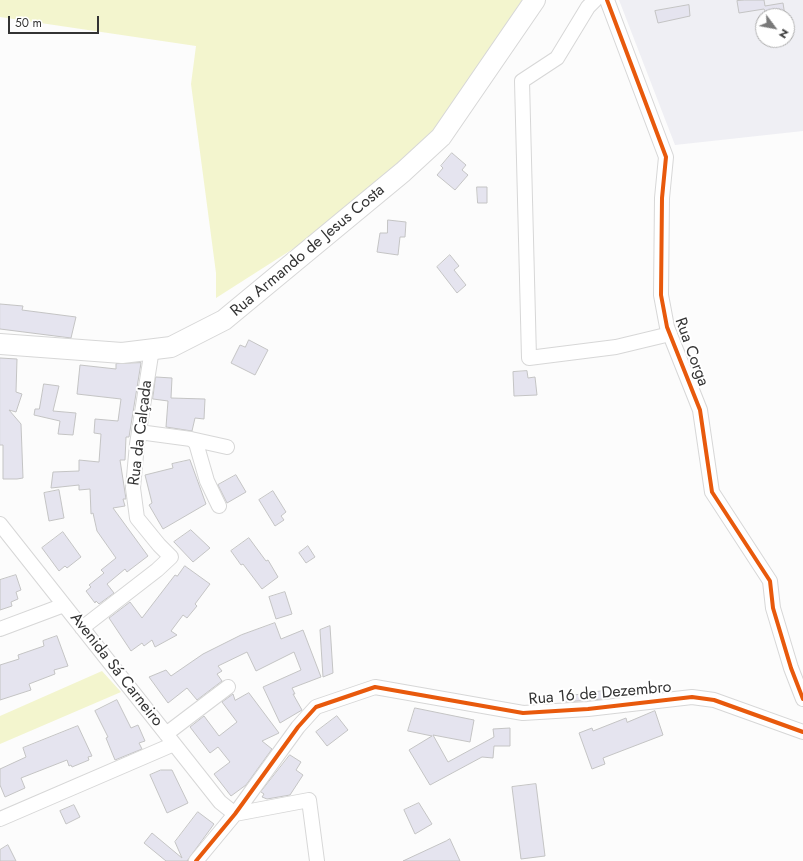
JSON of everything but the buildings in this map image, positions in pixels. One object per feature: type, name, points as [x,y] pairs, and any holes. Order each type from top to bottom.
[{"type":"street","name":"Rua Armando de Jesus Costa","points":[[0,344],[122,353],[171,347],[224,320],[403,172],[441,137],[534,0]]},
{"type":"street","points":[[595,0],[588,7],[557,58],[522,82],[529,358],[616,347],[670,334]]},
{"type":"street","name":"Rua Corga","points":[[607,0],[666,157],[662,198],[661,296],[670,334],[700,410],[712,492],[770,581],[773,608],[791,668],[803,699]]},
{"type":"street","name":"Rua da Calçada","points":[[82,628],[157,570],[171,557],[137,518],[133,488],[139,432],[152,349]]},
{"type":"street","points":[[139,432],[191,439],[227,447]]},
{"type":"street","points":[[191,439],[196,442],[207,481],[219,506]]},
{"type":"street","name":"Avenida Sá Carneiro","points":[[0,524],[220,802],[235,814]]},
{"type":"street","points":[[0,630],[64,605]]},
{"type":"street","points":[[0,819],[170,739],[228,687]]},
{"type":"street","name":"Rua 16 de Dezembro","points":[[196,861],[235,814],[298,727],[316,707],[375,688],[523,714],[588,709],[692,697],[714,700],[803,732]]},
{"type":"street","points":[[235,814],[308,800],[316,861]]},
{"type":"shaded area","points":[[619,0],[803,0],[803,131],[675,145]]},
{"type":"green space","points":[[0,0],[522,0],[434,131],[368,201],[216,298],[216,273],[191,84],[196,46],[0,17]]},
{"type":"green space","points":[[102,671],[121,692],[0,744],[0,716]]},
{"type":"cycle path","points":[[607,0],[666,157],[662,198],[661,295],[667,327],[700,410],[712,492],[770,581],[773,608],[791,668],[803,699]]},
{"type":"cycle path","points":[[196,861],[235,814],[298,727],[316,707],[375,687],[523,713],[588,709],[692,697],[714,700],[803,732]]}]
